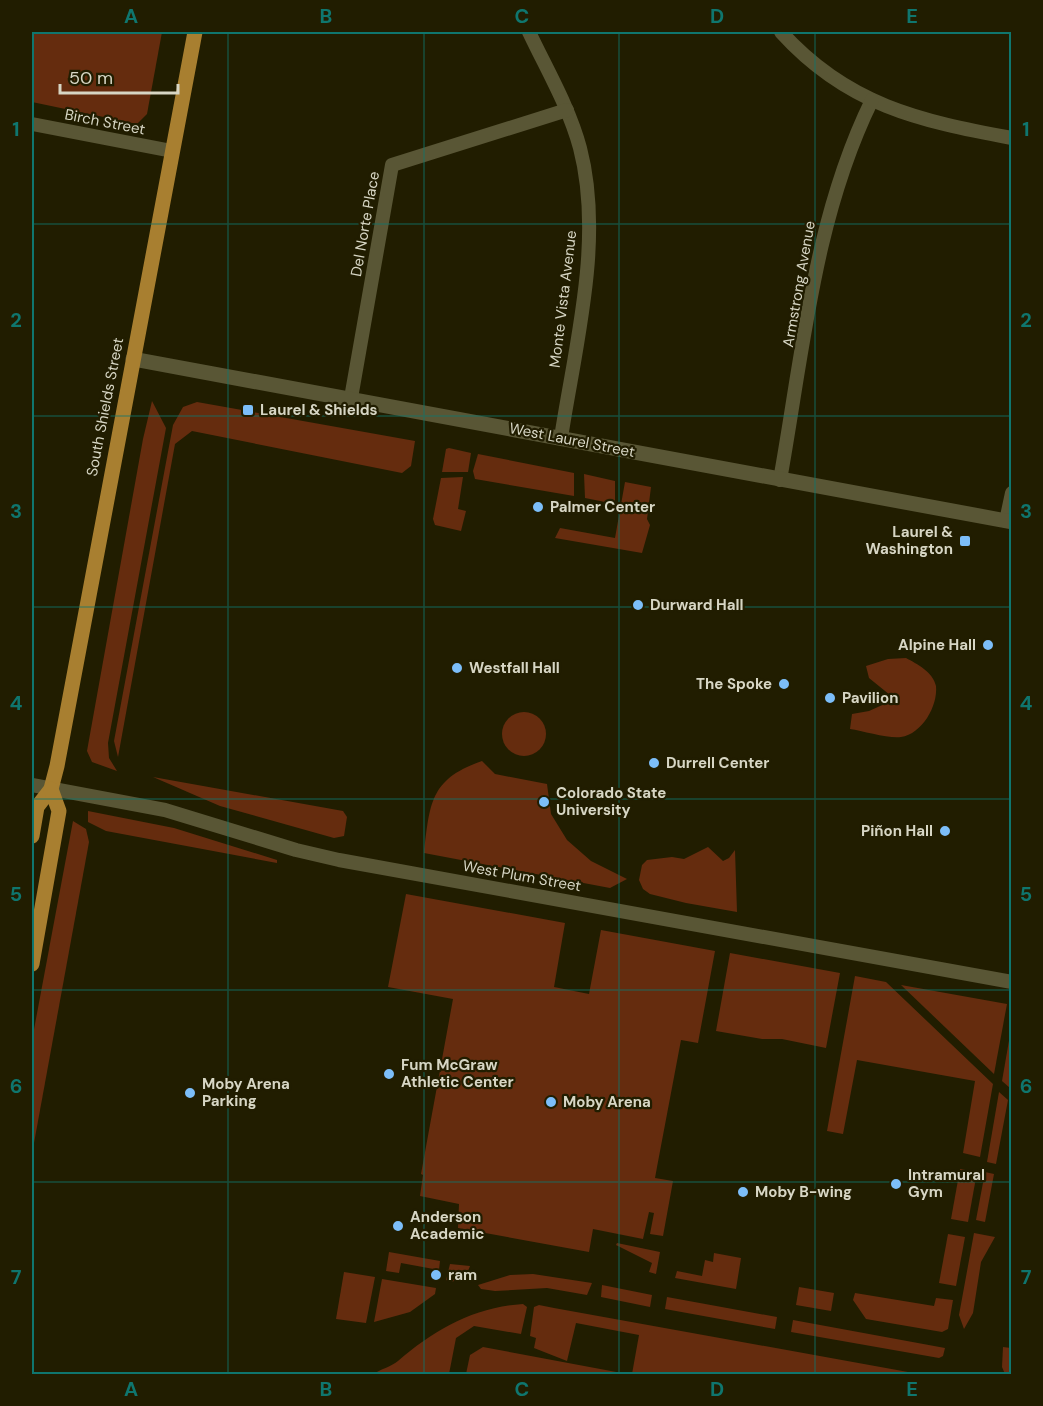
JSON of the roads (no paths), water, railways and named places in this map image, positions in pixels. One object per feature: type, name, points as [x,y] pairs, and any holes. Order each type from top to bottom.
[{"type":"main road","name":"South Shields Street","points":[[32,836],[37,807],[51,789],[195,32]]},
{"type":"main road","name":"West Laurel Street","points":[[133,358],[1009,521]]},
{"type":"main road","name":"South Shields Street","points":[[32,963],[60,811],[51,789]]},
{"type":"street","name":"Monte Vista Avenue","points":[[529,32],[567,110],[580,149],[589,222],[588,265],[561,438]]},
{"type":"street","points":[[781,32],[795,47],[829,75],[900,114],[939,125],[1011,138]]},
{"type":"street","name":"Armstrong Avenue","points":[[780,480],[825,227],[854,135],[872,100]]},
{"type":"street","name":"Del Norte Place","points":[[351,398],[392,165],[567,110]]},
{"type":"street","name":"Birch Street","points":[[32,124],[172,151]]},
{"type":"street","points":[[1009,521],[1011,493]]},
{"type":"street","name":"West Plum Street","points":[[32,785],[165,810],[296,850],[339,860],[1011,982]]},
{"type":"place","name":"Laurel & Shields","points":[[248,410]]},
{"type":"place","name":"Palmer Center","points":[[538,507]]},
{"type":"place","name":"Laurel & Washington","points":[[965,541]]},
{"type":"place","name":"Durward Hall","points":[[638,605]]},
{"type":"place","name":"Alpine Hall","points":[[988,645]]},
{"type":"place","name":"Westfall Hall","points":[[457,668]]},
{"type":"place","name":"The Spoke","points":[[784,684]]},
{"type":"place","name":"Pavilion","points":[[830,698]]},
{"type":"place","name":"Durrell Center","points":[[654,763]]},
{"type":"place","name":"Colorado State University","points":[[544,802]]},
{"type":"place","name":"Piñon Hall","points":[[945,831]]},
{"type":"place","name":"Fum McGraw Athletic Center","points":[[389,1074]]},
{"type":"place","name":"Moby Arena Parking","points":[[190,1093]]},
{"type":"place","name":"Moby Arena","points":[[551,1102]]},
{"type":"place","name":"Intramural Gym","points":[[896,1184]]},
{"type":"place","name":"Moby B-wing","points":[[743,1192]]},
{"type":"place","name":"Anderson Academic","points":[[398,1226]]},
{"type":"place","name":"ram","points":[[436,1275]]}]
